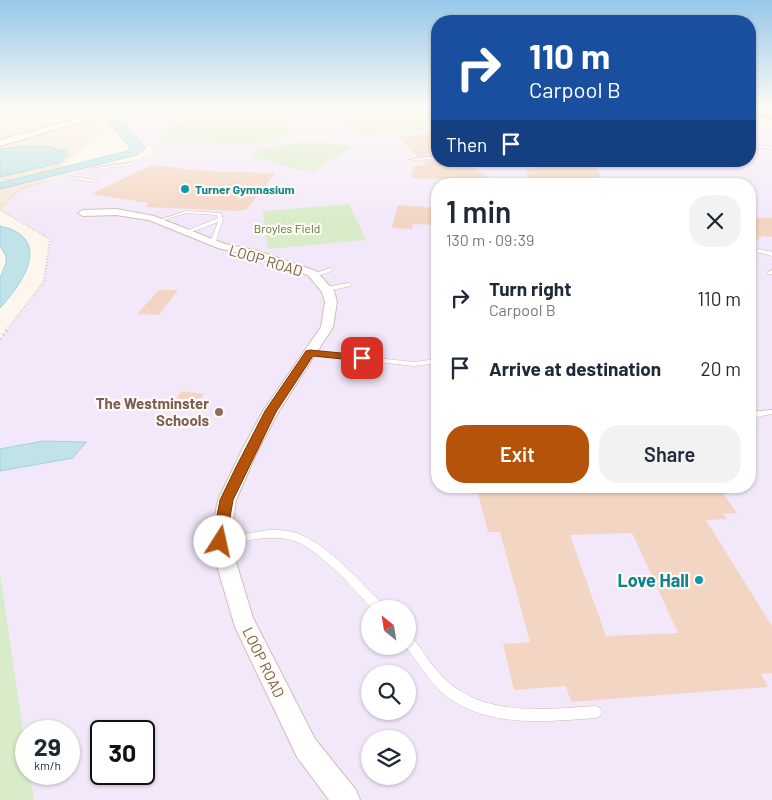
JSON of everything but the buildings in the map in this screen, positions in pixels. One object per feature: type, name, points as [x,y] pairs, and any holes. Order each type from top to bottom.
[{"type":"street","name":"LOOP ROAD","points":[[84,213],[116,212],[158,221],[214,243],[251,252],[314,275],[327,289],[331,302],[327,327],[271,411],[242,467],[227,500],[220,542],[243,620],[306,748],[346,800]]},
{"type":"lane","points":[[756,147],[772,148]]},
{"type":"lane","points":[[409,160],[431,158]]},
{"type":"lane","points":[[97,168],[130,162]]},
{"type":"lane","points":[[74,178],[97,181]]},
{"type":"lane","points":[[158,221],[191,212],[215,213],[220,216],[221,220],[214,243]]},
{"type":"lane","points":[[186,232],[221,220]]},
{"type":"lane","points":[[759,252],[772,253]]},
{"type":"lane","points":[[314,275],[330,270]]},
{"type":"lane","points":[[327,289],[349,285]]},
{"type":"lane","points":[[310,353],[414,364],[431,362]]},
{"type":"lane","points":[[756,414],[772,412]]},
{"type":"lane","points":[[220,542],[264,534],[296,537],[324,555],[372,600]]},
{"type":"lane","points":[[416,651],[444,686],[472,705],[508,715],[596,712]]},
{"type":"path","points":[[130,162],[158,154],[156,146]]},
{"type":"path","points":[[0,206],[21,189],[66,174]]},
{"type":"path","points":[[0,210],[50,239],[44,282],[0,339]]},
{"type":"shaded area","points":[[0,146],[88,146],[0,212]]},
{"type":"shaded area","name":"The Westminster Schools","points":[[148,146],[431,146],[431,167],[756,167],[756,146],[772,146],[772,800],[0,800],[0,339],[43,282],[50,239],[1,211],[21,189],[102,164],[136,160],[158,154]]},
{"type":"green space","points":[[277,146],[352,147],[314,171],[304,171],[248,155],[261,149]]},
{"type":"green space","name":"Broyles Field","points":[[349,204],[366,240],[268,249],[263,211]]},
{"type":"green space","points":[[0,573],[21,720],[15,720],[15,785],[32,785],[34,800],[0,800]]},
{"type":"water","points":[[48,146],[67,152],[68,155],[59,163],[0,177],[0,149]]},
{"type":"water","points":[[128,146],[146,147],[137,155],[0,189],[0,183],[129,149]]},
{"type":"water","points":[[0,226],[16,232],[26,240],[30,251],[29,262],[24,274],[9,298],[0,308],[0,278],[6,263],[6,256],[0,246]]},
{"type":"water","points":[[43,441],[86,442],[73,458],[0,471],[0,449]]},
{"type":"place","name":"Turner Gymnasium","points":[[185,189]]},
{"type":"place","name":"The Westminster Schools","points":[[219,412]]},
{"type":"place","name":"Love Hall","points":[[699,580]]},
{"type":"route","points":[[220,542],[227,500],[250,450],[271,411],[310,353],[362,358]]}]
